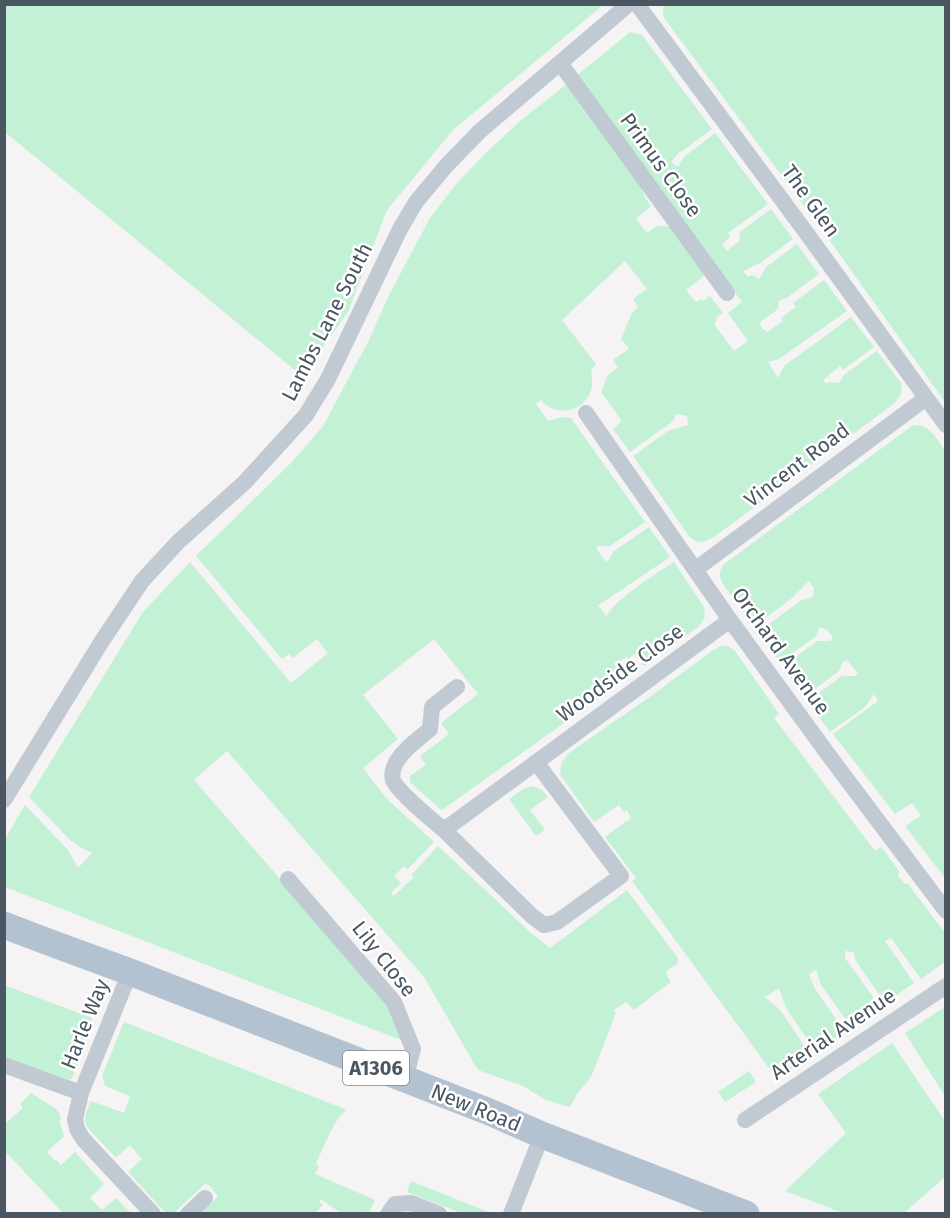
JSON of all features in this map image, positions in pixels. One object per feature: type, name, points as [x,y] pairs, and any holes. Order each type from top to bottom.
[{"type":"main road","name":"New Road","points":[[4,925],[405,1079],[746,1214]]},
{"type":"street","name":"Lambs Lane South","points":[[4,800],[102,640],[142,581],[178,542],[244,483],[306,415],[328,379],[400,229],[416,202],[446,166],[480,131],[630,4]]},
{"type":"street","name":"The Glen","points":[[637,4],[945,425]]},
{"type":"street","name":"Primus Close","points":[[560,63],[727,293]]},
{"type":"street","name":"Vincent Road","points":[[696,569],[926,398]]},
{"type":"street","name":"Orchard Avenue","points":[[586,413],[730,620],[945,911]]},
{"type":"street","name":"Woodside Close","points":[[444,830],[730,620]]},
{"type":"street","points":[[457,687],[432,707],[430,729],[406,749],[398,759],[393,769],[393,780],[399,789],[544,925],[557,922],[621,876],[536,762]]},
{"type":"street","name":"Lily Close","points":[[288,879],[394,1002],[413,1049],[405,1079]]},
{"type":"street","name":"Harle Way","points":[[130,972],[81,1093],[75,1119],[77,1129],[83,1139],[153,1214]]},
{"type":"street","name":"Arterial Avenue","points":[[745,1120],[945,986]]},
{"type":"street","name":"Harle Way","points":[[4,1065],[81,1093]]},
{"type":"street","points":[[511,1214],[542,1135]]},
{"type":"street","points":[[188,1214],[205,1198]]},
{"type":"street","points":[[388,1214],[395,1204],[411,1203],[439,1214]]},
{"type":"green space","points":[[4,5],[603,5],[453,130],[387,210],[348,312],[302,376],[5,132]]},
{"type":"green space","points":[[664,5],[945,5],[945,402],[820,227],[664,18]]},
{"type":"green space","points":[[630,32],[642,35],[712,129],[680,151],[671,162],[678,167],[684,157],[715,133],[768,204],[728,233],[730,237],[722,244],[727,251],[739,241],[740,232],[771,209],[793,239],[762,262],[743,271],[748,277],[752,275],[759,279],[766,267],[797,244],[819,274],[779,301],[778,309],[759,323],[763,329],[767,332],[783,321],[781,318],[796,307],[793,303],[824,280],[847,311],[779,359],[768,362],[778,378],[784,366],[851,317],[874,347],[843,370],[840,366],[823,380],[826,384],[839,383],[844,375],[877,351],[901,383],[902,390],[899,398],[892,405],[714,537],[698,542],[689,536],[633,456],[668,431],[688,425],[687,416],[677,414],[672,422],[630,452],[613,429],[622,421],[601,392],[608,375],[618,368],[613,360],[629,349],[621,339],[632,313],[638,307],[633,299],[647,289],[625,261],[562,320],[596,364],[591,371],[592,385],[588,397],[576,408],[569,410],[554,409],[541,400],[536,404],[548,421],[562,417],[571,418],[645,522],[610,546],[596,548],[606,562],[613,552],[649,527],[670,557],[598,605],[606,616],[629,593],[674,562],[704,607],[705,615],[702,622],[644,666],[635,654],[620,661],[630,676],[442,810],[410,782],[410,776],[426,765],[420,756],[449,734],[441,723],[478,694],[434,639],[363,695],[398,739],[363,768],[386,798],[434,842],[408,869],[404,866],[394,876],[401,883],[391,893],[394,896],[414,877],[412,874],[438,846],[550,948],[627,890],[678,958],[678,963],[665,972],[671,982],[634,1010],[626,1002],[614,1010],[616,1013],[591,1077],[570,1107],[546,1100],[523,1086],[478,1070],[424,977],[227,751],[194,780],[387,1002],[401,1040],[5,887],[5,839],[25,805],[68,850],[78,868],[92,853],[72,842],[29,797],[143,612],[190,562],[291,683],[328,653],[317,639],[293,658],[289,654],[282,659],[196,556],[292,462],[323,426],[430,218],[457,183],[520,121],[567,84],[633,170],[651,206],[636,219],[647,233],[657,226],[670,227],[705,275],[686,290],[696,302],[701,299],[703,301],[710,296],[723,313],[716,318],[717,321],[714,324],[734,351],[748,341],[728,313],[742,302],[575,77]]},
{"type":"green space","points":[[918,425],[931,432],[945,451],[945,878],[905,826],[921,816],[912,803],[895,814],[833,734],[878,701],[874,694],[865,707],[830,732],[807,701],[842,676],[855,676],[858,673],[847,660],[843,662],[839,671],[804,697],[783,666],[817,641],[830,641],[833,638],[828,631],[820,627],[815,637],[780,662],[758,632],[802,600],[813,597],[814,588],[809,581],[791,599],[754,626],[720,578],[724,564],[912,426]]},
{"type":"green space","points":[[721,646],[728,646],[735,651],[779,714],[774,718],[875,851],[881,847],[899,871],[898,876],[905,884],[908,884],[945,933],[945,962],[921,979],[891,938],[885,941],[914,983],[885,1003],[856,961],[853,952],[845,951],[845,958],[880,1007],[851,1027],[821,985],[816,970],[809,974],[815,989],[845,1032],[816,1052],[786,1008],[779,988],[765,997],[781,1011],[811,1056],[777,1079],[632,881],[636,878],[605,837],[631,818],[627,810],[624,812],[619,805],[594,822],[560,772],[569,753]]},
{"type":"green space","points":[[532,786],[542,790],[548,797],[530,810],[545,830],[536,836],[509,799]]},
{"type":"green space","points":[[4,985],[92,1018],[83,1042],[86,1044],[70,1080],[5,1058]]},
{"type":"green space","points":[[945,1007],[945,1096],[905,1033]]},
{"type":"green space","points":[[124,1022],[347,1110],[329,1134],[316,1164],[319,1166],[315,1174],[375,1200],[369,1213],[363,1211],[362,1213],[341,1213],[320,1199],[319,1202],[323,1204],[316,1213],[200,1213],[218,1197],[206,1183],[175,1212],[165,1212],[128,1172],[142,1159],[130,1145],[116,1158],[88,1128],[85,1121],[91,1101],[124,1113],[130,1096],[105,1086],[102,1076]]},
{"type":"green space","points":[[892,1043],[945,1121],[945,1177],[904,1213],[843,1213],[785,1191],[846,1133],[818,1094]]},
{"type":"green space","points":[[749,1071],[756,1082],[725,1102],[718,1092]]},
{"type":"green space","points":[[31,1093],[56,1109],[61,1117],[60,1123],[64,1136],[47,1152],[61,1165],[75,1152],[104,1184],[90,1198],[102,1210],[116,1198],[131,1213],[63,1213],[5,1151],[5,1124],[23,1108],[20,1104]]},
{"type":"green space","points":[[411,1181],[491,1213],[461,1213],[407,1192]]}]
